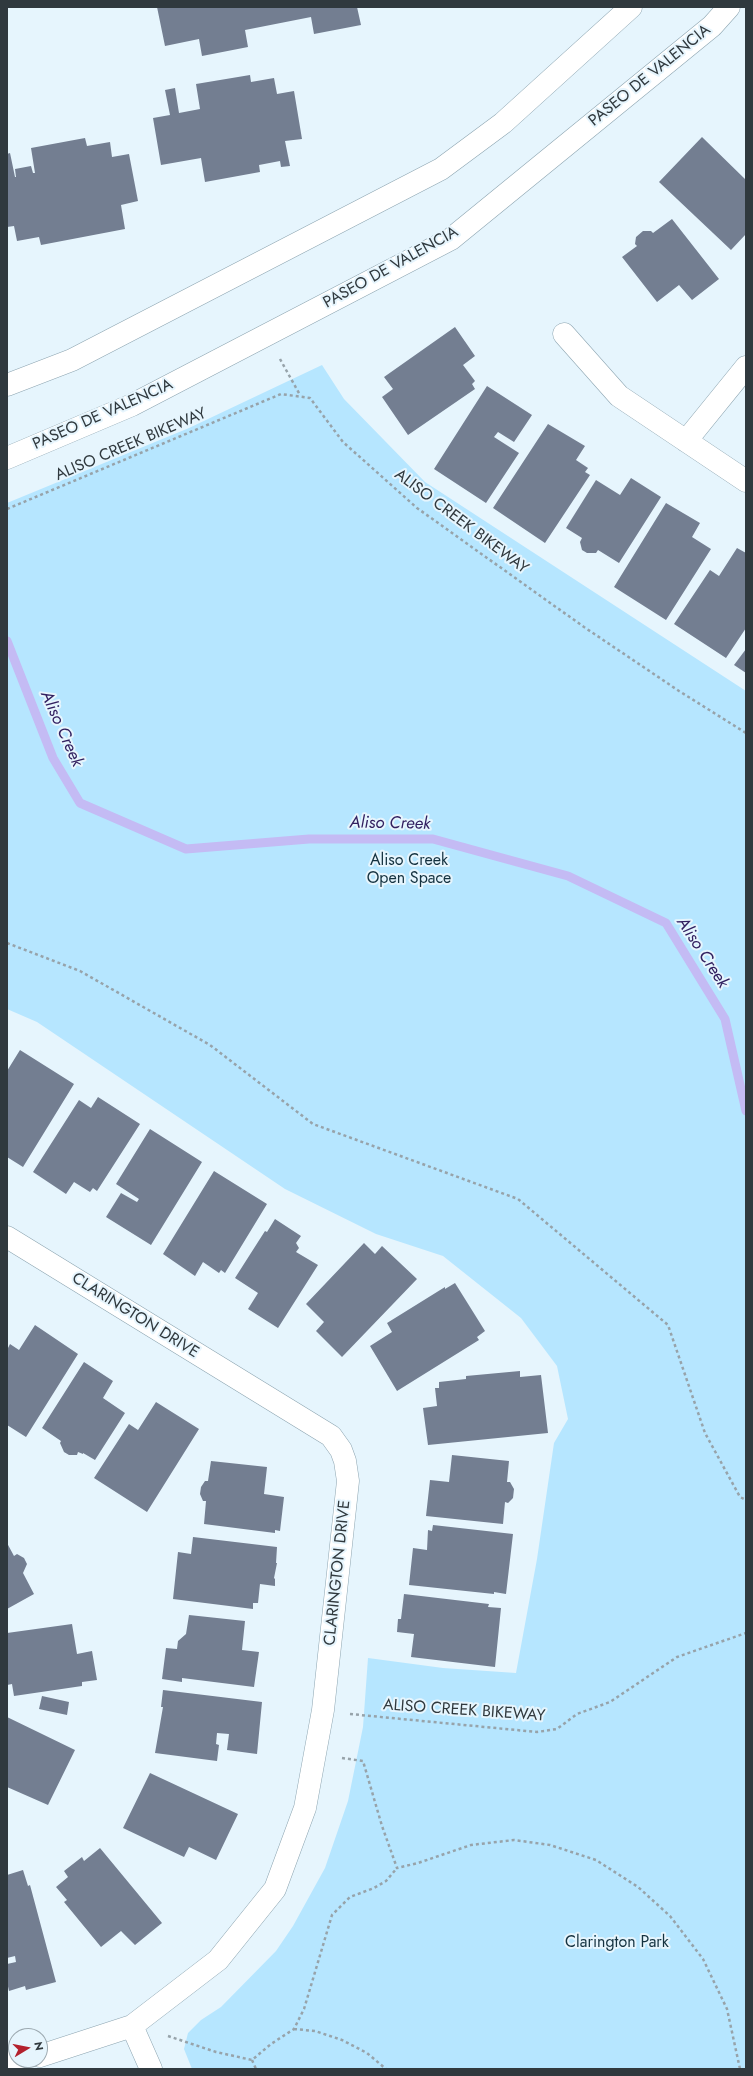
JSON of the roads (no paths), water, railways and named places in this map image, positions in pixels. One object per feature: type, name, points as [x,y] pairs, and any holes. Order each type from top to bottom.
[{"type":"main road","points":[[7,385],[72,360],[441,169],[503,123],[631,7]]},
{"type":"main road","name":"PASEO DE VALENCIA","points":[[7,458],[132,405],[451,239],[712,26],[729,7]]},
{"type":"main road","points":[[564,334],[619,396],[746,481]]},
{"type":"main road","points":[[686,441],[746,367]]},
{"type":"main road","name":"CLARINGTON DRIVE","points":[[7,1237],[331,1436],[341,1450],[346,1461],[348,1481],[324,1710],[305,1808],[275,1889],[218,1960],[132,2026],[48,2053]]},
{"type":"main road","points":[[132,2026],[151,2069]]},
{"type":"waterway","name":"Aliso Creek","points":[[7,641],[53,758],[80,803],[186,849],[309,839],[433,839],[568,876],[666,923],[725,1019],[746,1111]]},
{"type":"park label","name":"Aliso Creek Open Space","points":[[409,870]]},
{"type":"park label","name":"Clarington Park","points":[[617,1943]]}]
